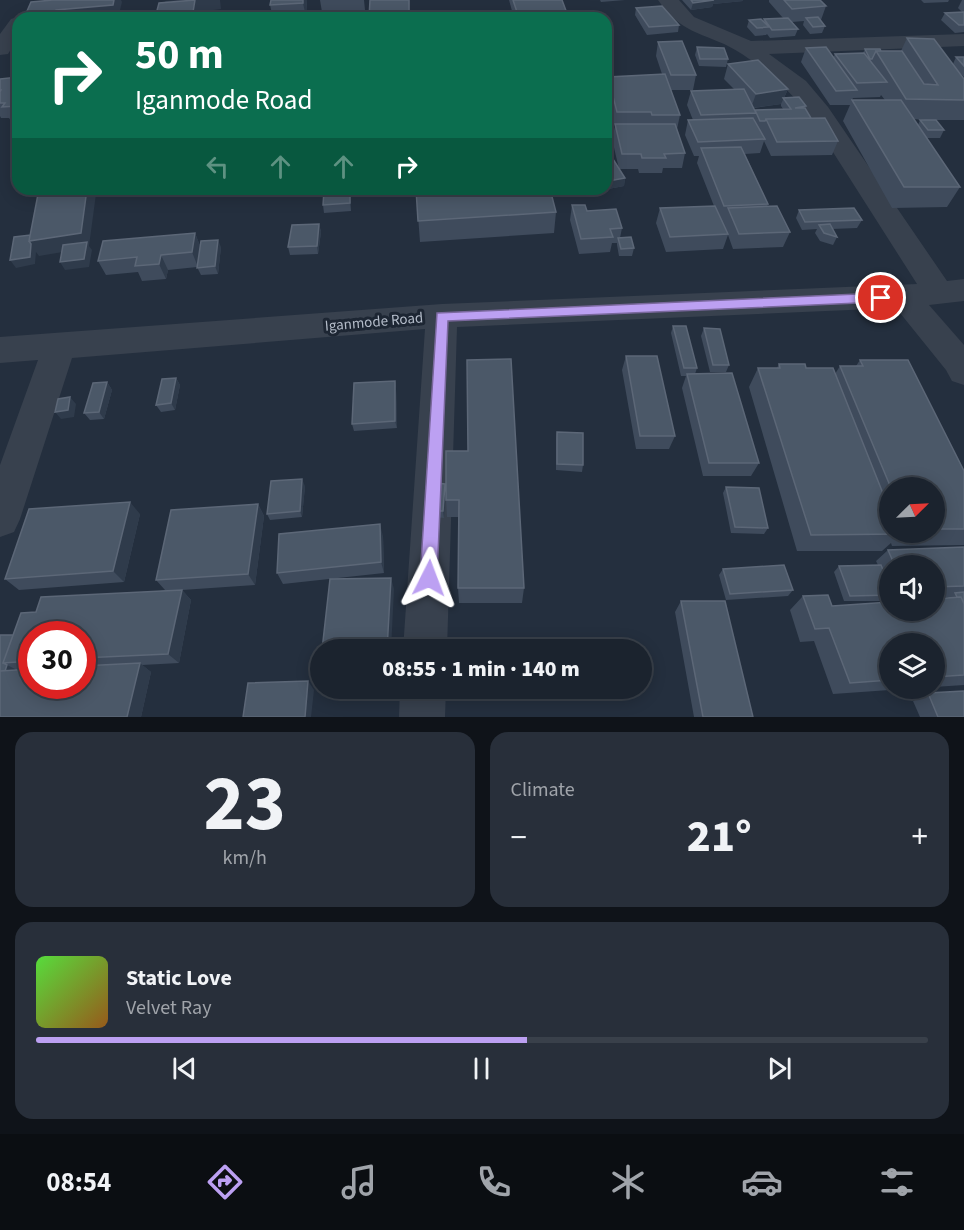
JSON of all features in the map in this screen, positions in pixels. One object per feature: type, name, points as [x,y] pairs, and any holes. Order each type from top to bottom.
[{"type":"street","points":[[668,0],[687,21],[748,48],[798,86],[820,112],[951,291]]},
{"type":"street","points":[[0,49],[12,32]]},
{"type":"street","points":[[748,48],[964,40]]},
{"type":"street","name":"Iganmode Road","points":[[0,350],[158,340],[442,316],[904,297],[951,291]]},
{"type":"street","points":[[904,297],[959,362],[964,372]]},
{"type":"street","points":[[426,639],[442,316]]},
{"type":"street","points":[[0,519],[60,345]]},
{"type":"street","points":[[422,717],[423,699]]},
{"type":"building","points":[[114,0],[113,5],[56,10],[55,12],[27,12],[31,2]]},
{"type":"building","points":[[195,0],[193,12],[157,12],[159,3]]},
{"type":"building","points":[[271,0],[303,0],[303,3],[270,5]]},
{"type":"building","points":[[370,0],[409,0],[409,12],[369,12]]},
{"type":"building","points":[[513,0],[562,0],[566,12],[517,12]]},
{"type":"building","points":[[691,0],[714,0],[693,3]]},
{"type":"building","points":[[784,0],[820,0],[826,6],[792,9]]},
{"type":"building","points":[[662,6],[679,25],[649,27],[636,8]]},
{"type":"building","points":[[964,12],[964,25],[959,25],[945,13]]},
{"type":"building","points":[[818,17],[825,26],[813,27],[806,18]]},
{"type":"building","points":[[788,18],[798,29],[772,30],[764,19]]},
{"type":"building","points":[[761,19],[769,27],[757,28],[749,20]]},
{"type":"building","points":[[907,38],[934,39],[964,79],[964,100],[906,99],[876,51],[902,51],[924,84],[938,85]]},
{"type":"building","points":[[682,41],[696,75],[671,75],[658,42]]},
{"type":"building","points":[[697,47],[724,48],[728,59],[700,59]]},
{"type":"building","points":[[826,47],[857,90],[836,91],[806,48]]},
{"type":"building","points":[[865,49],[880,49],[881,51],[876,51],[870,59]]},
{"type":"building","points":[[864,53],[887,82],[857,83],[835,54]]},
{"type":"building","points":[[956,57],[964,57],[964,66]]},
{"type":"building","points":[[758,60],[788,89],[756,94],[728,64]]},
{"type":"building","points":[[665,74],[680,115],[617,112],[612,93],[612,77]]},
{"type":"building","points":[[12,78],[12,106],[2,107],[5,103],[0,103],[0,79]]},
{"type":"building","points":[[744,89],[756,113],[701,115],[691,91]]},
{"type":"building","points":[[799,97],[806,106],[795,108],[805,108],[811,118],[760,121],[755,110],[791,109],[783,98]]},
{"type":"building","points":[[852,100],[901,100],[960,187],[904,187]]},
{"type":"building","points":[[753,118],[765,139],[698,142],[688,120]]},
{"type":"building","points":[[825,118],[838,141],[777,142],[766,119]]},
{"type":"building","points":[[920,120],[936,120],[944,130],[928,130]]},
{"type":"building","points":[[615,124],[675,124],[685,153],[664,154],[666,158],[642,158],[641,154],[622,154]]},
{"type":"building","points":[[741,147],[768,204],[724,206],[701,148]]},
{"type":"building","points":[[612,157],[625,178],[612,180]]},
{"type":"building","points":[[38,195],[86,195],[81,233],[29,241]]},
{"type":"building","points":[[324,195],[350,195],[350,203],[323,205]]},
{"type":"building","points":[[416,195],[552,195],[556,212],[418,221]]},
{"type":"building","points":[[572,205],[585,205],[587,211],[616,209],[622,228],[610,229],[613,237],[581,239]]},
{"type":"building","points":[[715,206],[728,234],[670,237],[660,208]]},
{"type":"building","points":[[777,206],[790,232],[739,234],[728,208]]},
{"type":"building","points":[[854,208],[862,220],[805,222],[799,210]]},
{"type":"building","points":[[319,224],[317,246],[288,247],[292,225]]},
{"type":"building","points":[[830,224],[837,237],[824,233],[819,225]]},
{"type":"building","points":[[195,233],[192,252],[161,255],[159,264],[135,266],[137,257],[98,261],[103,241]]},
{"type":"building","points":[[30,235],[30,257],[10,260],[14,237]]},
{"type":"building","points":[[631,237],[634,248],[621,249],[618,238]]},
{"type":"building","points":[[218,240],[215,266],[197,268],[201,241]]},
{"type":"building","points":[[87,242],[84,259],[60,262],[63,245]]},
{"type":"building","points":[[673,326],[686,326],[697,368],[684,368]]},
{"type":"building","points":[[704,328],[720,329],[729,365],[713,365]]},
{"type":"building","points":[[626,356],[657,356],[675,436],[640,436]]},
{"type":"building","points":[[511,359],[524,588],[458,588],[459,500],[446,500],[446,451],[468,451],[467,360]]},
{"type":"building","points":[[860,360],[908,360],[964,471],[964,529],[945,529],[945,477],[886,477],[840,366],[863,366]]},
{"type":"building","points":[[779,364],[805,364],[806,368],[833,368],[879,483],[879,534],[811,535],[758,368],[780,368]]},
{"type":"building","points":[[732,373],[759,463],[709,463],[687,374]]},
{"type":"building","points":[[176,378],[171,403],[156,405],[162,379]]},
{"type":"building","points":[[395,381],[395,421],[352,424],[354,383]]},
{"type":"building","points":[[107,382],[99,412],[84,413],[93,383]]},
{"type":"building","points":[[70,397],[68,410],[55,412],[58,399]]},
{"type":"building","points":[[557,432],[583,433],[583,465],[557,464]]},
{"type":"building","points":[[302,479],[300,511],[267,514],[271,481]]},
{"type":"building","points":[[436,483],[445,484],[443,511],[434,511]]},
{"type":"building","points":[[726,487],[759,488],[768,528],[735,527]]},
{"type":"building","points":[[130,502],[113,571],[5,579],[29,509]]},
{"type":"building","points":[[258,504],[248,574],[156,580],[171,510]]},
{"type":"building","points":[[380,524],[381,562],[277,573],[279,534]]},
{"type":"building","points":[[964,547],[964,586],[945,587],[945,555],[890,555],[888,550]]},
{"type":"building","points":[[784,565],[793,590],[730,594],[723,569]]},
{"type":"building","points":[[879,565],[879,595],[850,596],[839,566]]},
{"type":"building","points":[[391,578],[388,639],[323,639],[330,579]]},
{"type":"building","points":[[182,590],[168,654],[96,657],[96,621],[18,621],[21,613],[36,612],[41,597]]},
{"type":"building","points":[[964,592],[964,604],[961,597],[957,597],[955,593]]},
{"type":"building","points":[[828,595],[832,606],[879,603],[879,621],[945,621],[945,598],[961,597],[964,604],[964,675],[945,676],[945,633],[879,633],[879,681],[850,683],[829,628],[815,629],[803,596]]},
{"type":"building","points":[[681,601],[725,601],[753,717],[703,717]]},
{"type":"building","points":[[18,621],[18,662],[3,663]]},
{"type":"building","points":[[0,635],[13,635],[3,663],[7,665],[5,671],[0,671]]},
{"type":"building","points":[[140,663],[127,717],[0,717],[0,671],[18,670],[18,699],[96,699],[96,665]]},
{"type":"building","points":[[308,681],[305,717],[243,717],[248,683]]},
{"type":"building","points":[[964,691],[964,717],[938,717],[930,699],[945,699],[945,692]]},
{"type":"route","points":[[429,578],[442,316],[881,298]]}]
